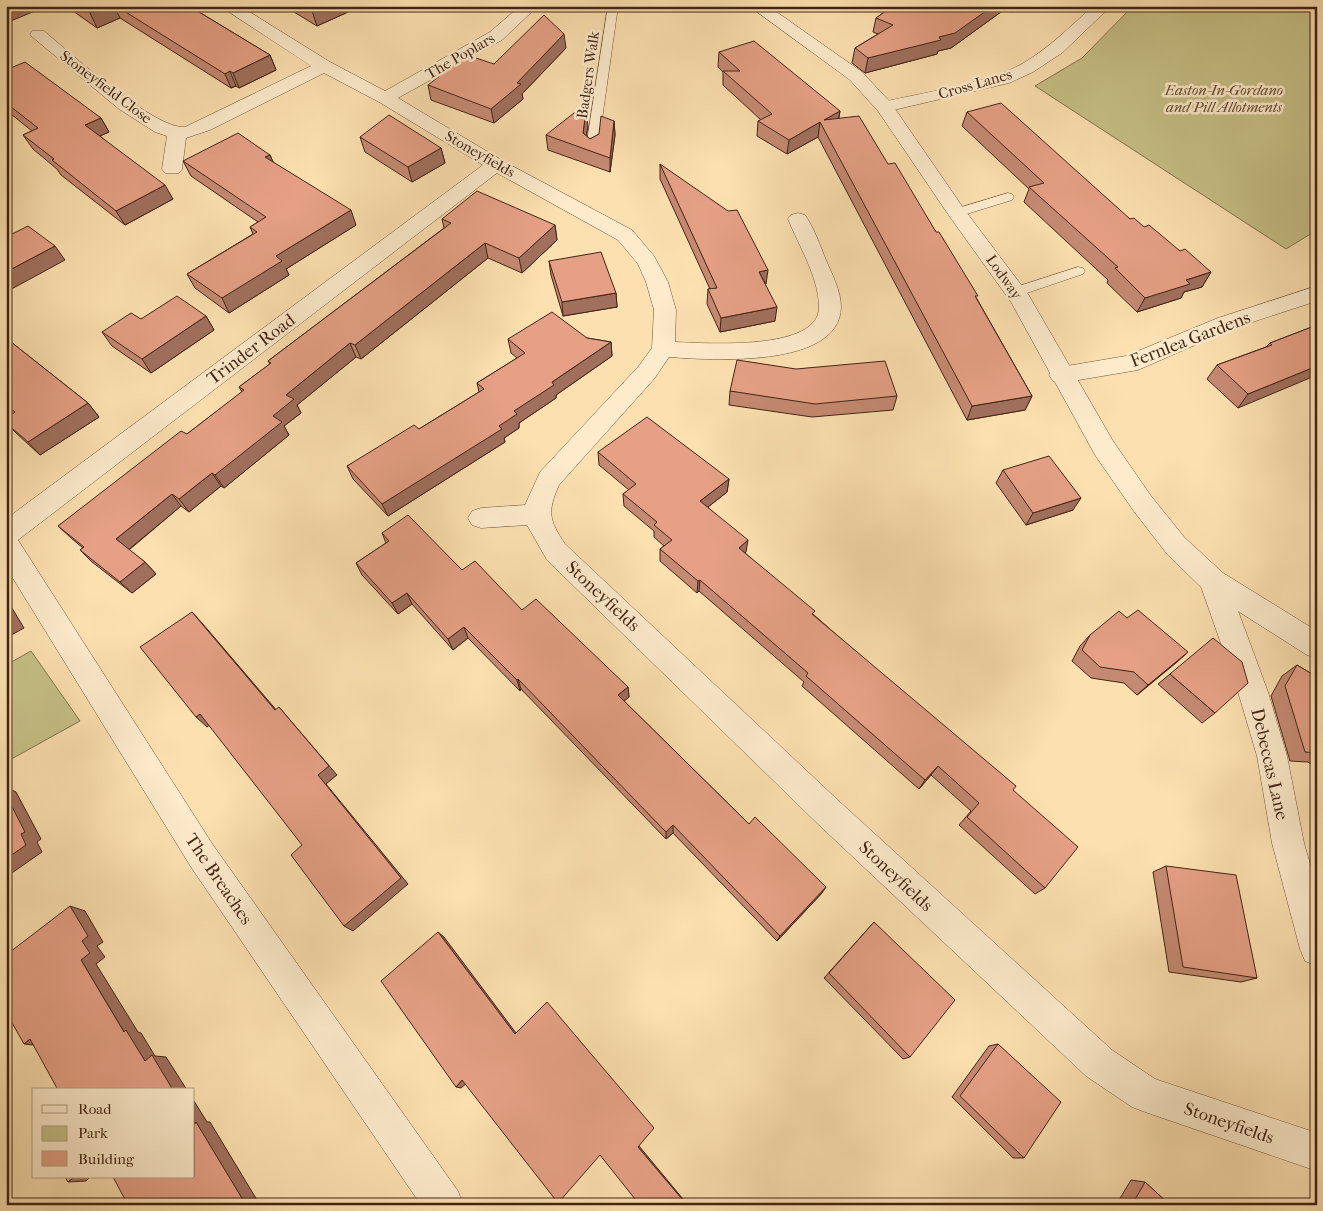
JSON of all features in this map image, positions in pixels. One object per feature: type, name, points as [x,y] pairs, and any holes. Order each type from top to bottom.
[{"type":"street","name":"Stoneyfields","points":[[228,6],[324,66],[385,98],[496,164],[625,235],[647,262],[657,282],[665,310],[663,349],[646,373],[549,479],[538,503],[540,527],[556,552],[830,814],[1099,1063],[1145,1094],[1317,1152]]},
{"type":"street","name":"The Poplars","points":[[385,98],[496,36],[530,6]]},
{"type":"street","name":"Lodway","points":[[757,6],[856,76],[886,107],[957,213],[1015,292],[1104,448],[1142,503],[1176,546],[1214,581],[1317,646]]},
{"type":"street","name":"Cross Lanes","points":[[886,107],[1003,79],[1027,68],[1056,49],[1103,6]]},
{"type":"street","name":"Stoneyfield Close","points":[[38,35],[137,113],[164,129],[177,133]]},
{"type":"street","points":[[172,168],[177,133],[194,130],[212,122],[324,66]]},
{"type":"street","name":"Trinder Road","points":[[6,534],[496,164]]},
{"type":"street","points":[[663,349],[720,353],[761,350],[792,344],[816,335],[827,323],[830,308],[824,286],[798,219]]},
{"type":"street","name":"Fernlea Gardens","points":[[1061,375],[1130,364],[1226,323],[1316,295]]},
{"type":"street","points":[[482,518],[539,514]]},
{"type":"street","name":"The Breaches","points":[[6,544],[202,856],[444,1205]]},
{"type":"street","name":"Debeccas Lane","points":[[1214,581],[1253,692],[1272,756],[1288,843],[1317,949]]},
{"type":"lane","name":"Badgers Walk","points":[[592,148],[613,6]]},
{"type":"lane","points":[[957,213],[1008,197]]},
{"type":"lane","points":[[1015,292],[1078,271]]},
{"type":"green space","name":"Easton-In-Gordano and Pill Allotments","points":[[1133,6],[1317,6],[1317,230],[1286,249],[1035,86],[1082,58]]},
{"type":"green space","points":[[31,651],[80,721],[6,762],[6,665]]},
{"type":"building","points":[[80,6],[107,6],[90,13]]},
{"type":"building","points":[[116,6],[189,6],[270,55],[233,73],[230,71],[225,74]]},
{"type":"building","points":[[304,6],[324,6],[312,11]]},
{"type":"building","points":[[893,6],[993,6],[955,33],[939,37],[941,40],[868,58],[855,48],[893,25],[876,18]]},
{"type":"building","points":[[544,15],[564,34],[517,83],[521,84],[491,109],[428,85],[467,55],[494,64]]},
{"type":"building","points":[[754,41],[840,111],[824,120],[859,116],[888,164],[895,163],[936,232],[939,232],[978,296],[975,296],[1032,396],[972,406],[820,122],[789,140],[758,121],[772,114],[723,71],[740,71],[719,52]]},
{"type":"building","points":[[25,62],[101,118],[85,125],[165,185],[116,211],[23,135],[38,128],[6,103],[6,70]]},
{"type":"building","points":[[1001,103],[1130,219],[1134,218],[1144,227],[1149,225],[1180,251],[1185,249],[1211,272],[1186,280],[1190,284],[1145,298],[1115,268],[1118,267],[1029,187],[1044,183],[967,112]]},
{"type":"building","points":[[579,109],[586,111],[583,133],[590,139],[599,134],[601,116],[614,121],[610,158],[546,135]]},
{"type":"building","points":[[389,115],[441,148],[408,167],[360,137]]},
{"type":"building","points":[[238,133],[270,155],[265,157],[351,210],[276,256],[282,261],[222,298],[187,274],[257,232],[250,227],[266,217],[183,161]]},
{"type":"building","points":[[660,164],[728,211],[737,210],[768,270],[759,272],[777,307],[721,318],[708,289],[717,288]]},
{"type":"building","points":[[477,191],[555,225],[519,258],[485,243],[355,345],[350,343],[286,395],[294,399],[273,416],[282,422],[215,475],[212,473],[179,499],[172,494],[116,539],[145,562],[120,582],[80,550],[84,547],[58,526],[181,431],[187,434],[244,390],[239,387],[271,363],[268,361],[451,223],[442,219]]},
{"type":"building","points":[[28,226],[55,246],[6,272],[6,237]]},
{"type":"building","points":[[601,252],[616,293],[562,302],[549,261]]},
{"type":"building","points":[[177,296],[206,316],[142,359],[102,332],[131,313],[141,319]]},
{"type":"building","points":[[552,312],[587,338],[611,342],[552,382],[554,385],[514,411],[517,414],[499,426],[502,429],[382,504],[347,466],[414,425],[419,429],[484,389],[477,383],[525,353],[508,339]]},
{"type":"building","points":[[1317,325],[1317,366],[1248,394],[1217,365],[1272,345],[1270,343]]},
{"type":"building","points":[[6,338],[88,403],[28,442],[6,423],[6,418],[15,412],[6,405]]},
{"type":"building","points":[[737,360],[796,369],[885,361],[897,396],[815,404],[730,391]]},
{"type":"building","points":[[647,417],[729,479],[700,501],[748,540],[739,548],[815,611],[812,614],[1016,786],[1013,790],[1078,847],[1045,888],[967,817],[979,803],[938,766],[925,780],[806,676],[808,673],[700,580],[698,581],[660,549],[672,540],[654,525],[657,522],[623,494],[636,484],[598,452]]},
{"type":"building","points":[[1049,456],[1081,498],[1033,513],[1003,470]]},
{"type":"building","points":[[408,515],[462,570],[475,561],[522,610],[536,599],[628,687],[618,695],[749,824],[755,817],[826,887],[780,936],[673,825],[666,832],[518,679],[464,627],[448,639],[407,593],[392,603],[356,563],[389,541],[382,533]]},
{"type":"building","points":[[6,610],[10,616],[6,618]]},
{"type":"building","points":[[1138,610],[1188,652],[1148,685],[1134,672],[1100,667],[1082,650],[1090,635],[1119,611],[1127,618]]},
{"type":"building","points":[[192,612],[275,710],[279,707],[329,766],[318,775],[401,878],[344,926],[291,855],[302,845],[200,714],[196,717],[140,647]]},
{"type":"building","points":[[1213,638],[1242,662],[1248,683],[1215,713],[1170,674]]},
{"type":"building","points":[[1297,665],[1317,677],[1317,753],[1305,752],[1285,686]]},
{"type":"building","points":[[6,795],[25,832],[21,834],[26,845],[6,859]]},
{"type":"building","points":[[1166,866],[1236,875],[1257,978],[1183,967]]},
{"type":"building","points":[[70,906],[88,936],[82,941],[90,953],[81,960],[124,1032],[126,1030],[145,1061],[152,1055],[172,1088],[57,1088],[30,1039],[24,1044],[6,1012],[6,955]]},
{"type":"building","points":[[874,922],[955,1000],[910,1057],[829,973]]},
{"type":"building","points":[[438,932],[515,1034],[547,1002],[654,1128],[638,1147],[687,1205],[639,1205],[600,1155],[558,1203],[462,1080],[456,1087],[381,981]]},
{"type":"building","points":[[998,1044],[1061,1102],[1024,1158],[960,1096]]},
{"type":"building","points":[[196,1122],[246,1205],[128,1205],[114,1178],[195,1178]]},
{"type":"building","points":[[1145,1182],[1170,1205],[1132,1205]]}]
